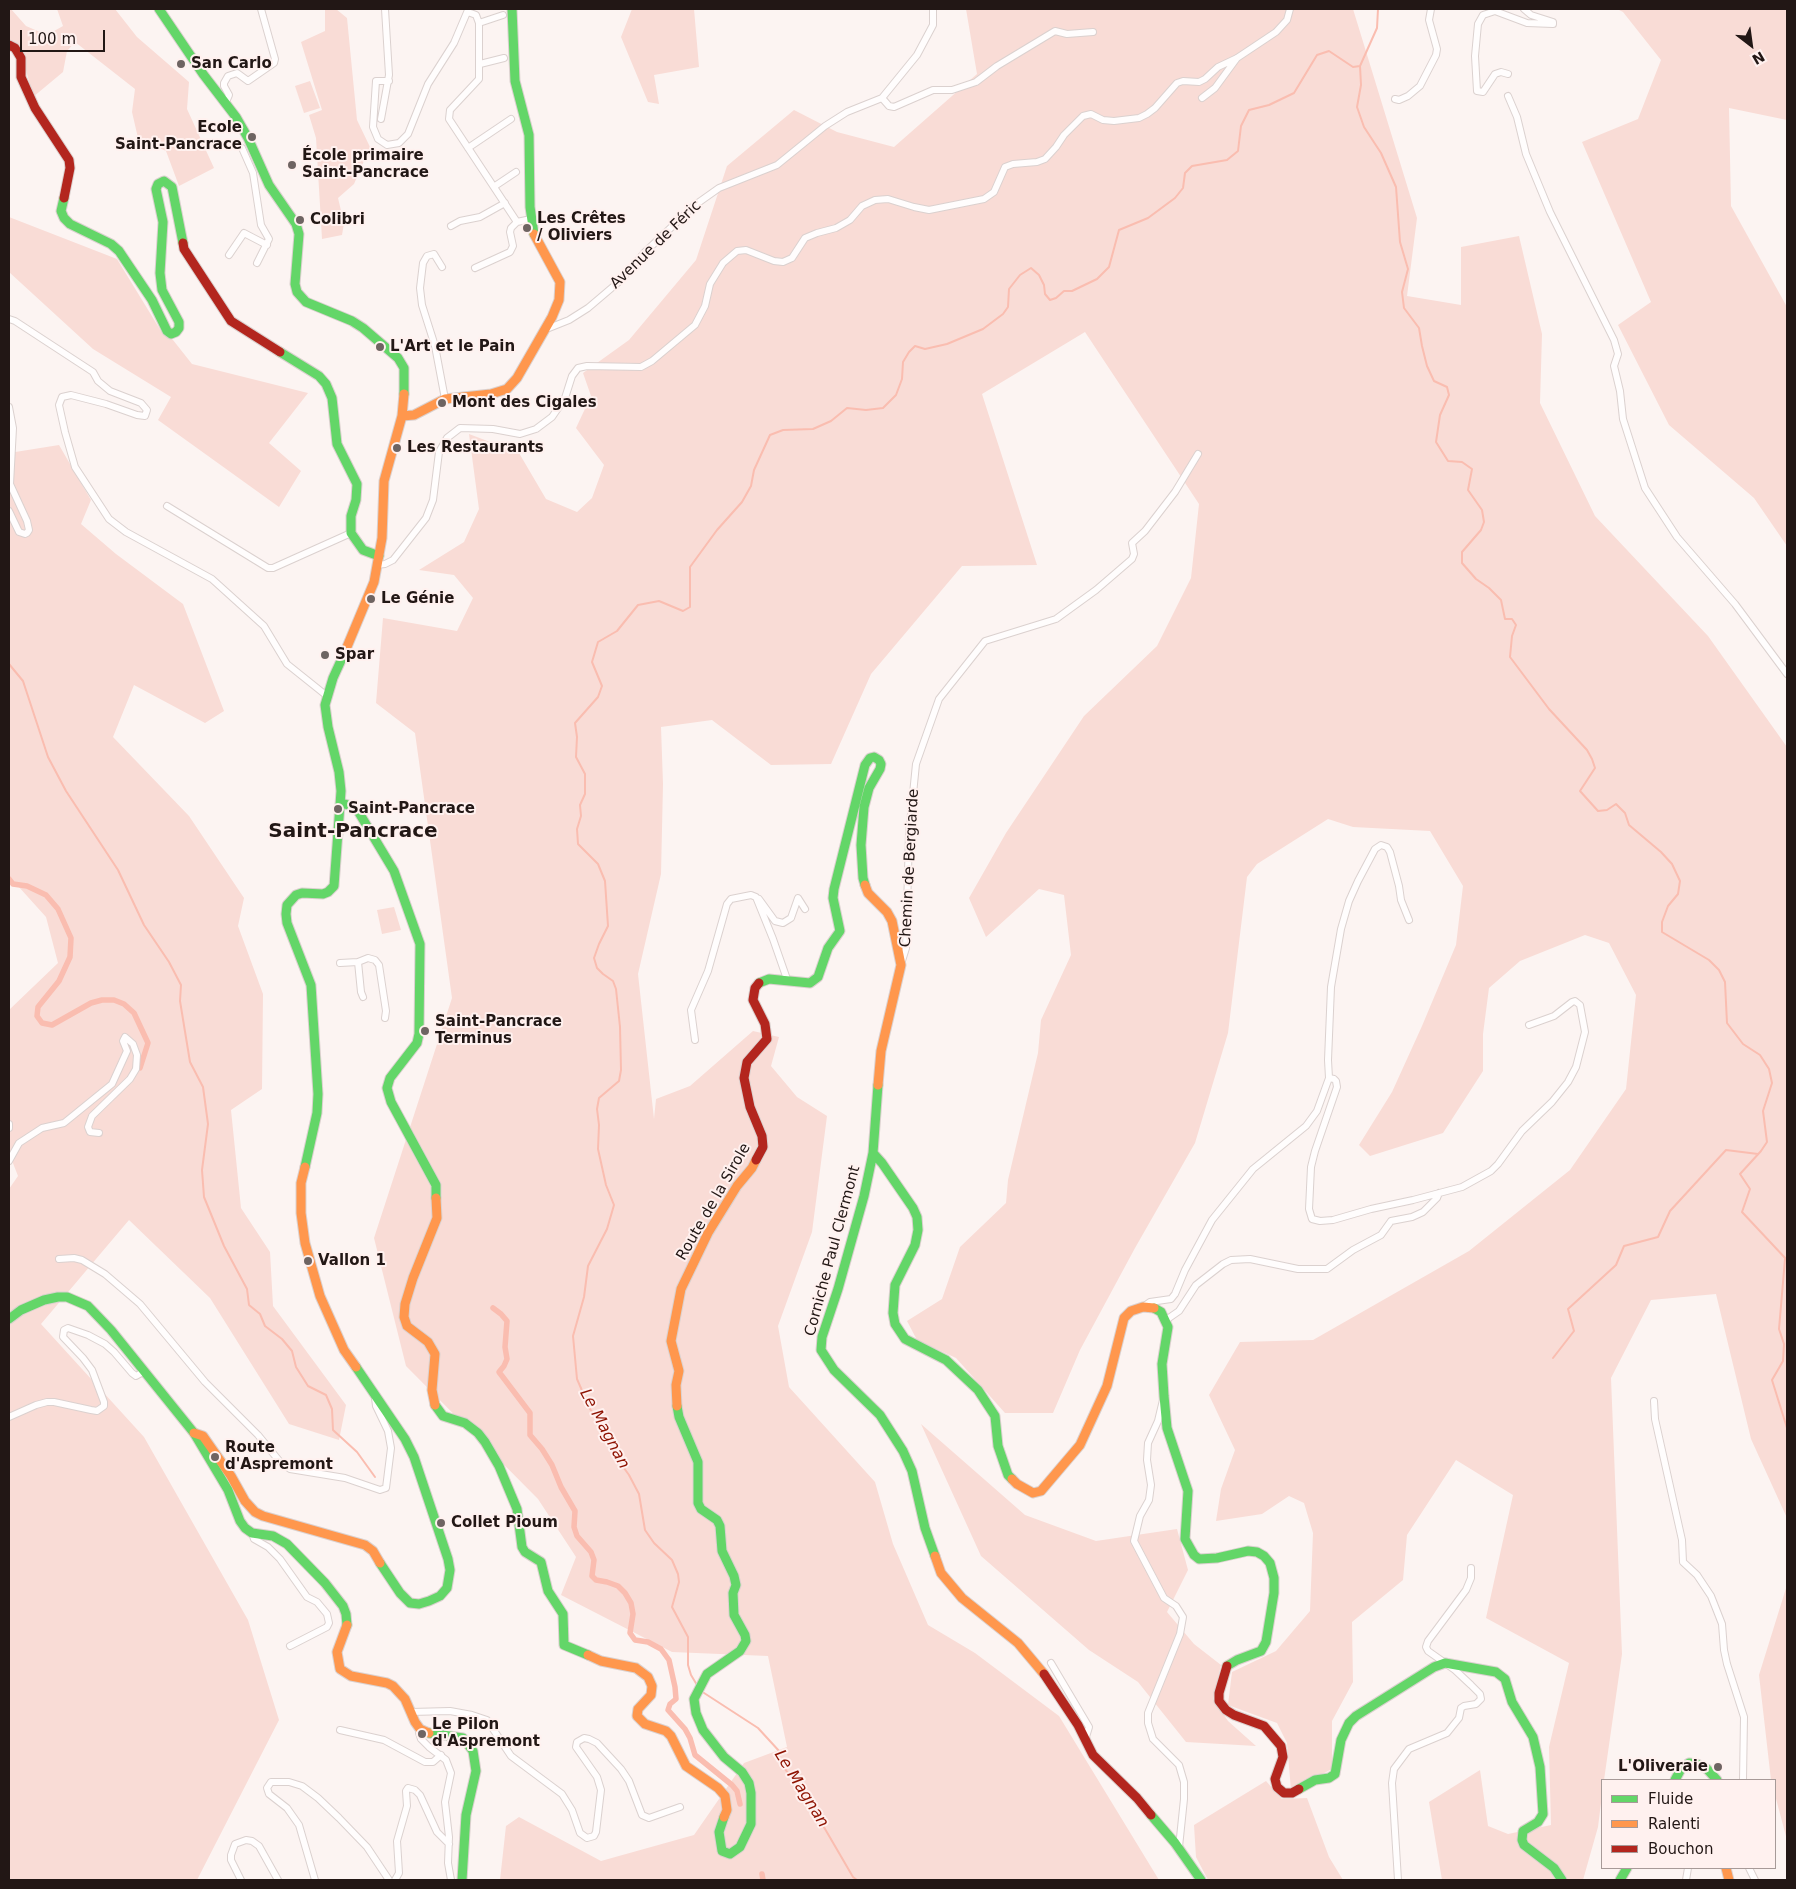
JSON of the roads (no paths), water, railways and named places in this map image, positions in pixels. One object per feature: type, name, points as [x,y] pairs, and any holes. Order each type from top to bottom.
[{"type":"street","points":[[160,9],[203,74],[226,102],[248,138],[269,185],[298,229],[295,284],[297,292],[306,302],[352,321],[398,358],[404,368],[402,416],[384,481],[383,527],[378,560],[367,602],[327,696],[326,716],[340,778],[341,803],[335,881],[333,889],[323,894],[302,893],[296,895],[287,905],[286,914],[311,984],[318,1094],[317,1114],[301,1183],[301,1213],[307,1251],[326,1310],[348,1358],[411,1450],[423,1480],[449,1563],[450,1579],[443,1593],[437,1598],[419,1604],[410,1602],[405,1599],[373,1551],[365,1545],[263,1516],[256,1512],[245,1501],[232,1476],[203,1436],[194,1433]]},
{"type":"street","points":[[226,102],[229,95],[224,83],[228,76],[237,73],[248,81],[274,64],[275,59],[261,9]]},
{"type":"street","points":[[381,119],[389,81],[385,9]]},
{"type":"street","points":[[402,416],[414,415],[445,399],[491,394],[507,389],[515,382],[556,308],[561,288],[558,278],[536,240],[531,220],[529,135],[514,80],[512,9]]},
{"type":"street","name":"Avenue de Féric","points":[[546,327],[549,328],[569,320],[588,308],[622,280],[648,250],[695,205],[719,188],[777,165],[825,126],[847,112],[882,98],[917,55],[933,25],[933,9]]},
{"type":"street","points":[[9,45],[15,48],[21,58],[21,77],[35,108],[69,160],[70,168],[61,211],[64,218],[70,224],[111,244],[119,251],[152,300],[167,331],[171,334],[176,332],[179,328],[179,322],[162,290],[160,272],[163,222],[156,189],[158,184],[164,182],[172,187],[184,249],[231,321],[319,376],[326,384],[332,398],[337,444],[357,484],[356,500],[351,516],[351,532],[363,550],[384,564],[393,560],[426,518],[434,500],[439,452],[447,438],[460,428],[493,429],[520,434],[536,429],[552,417],[565,398],[572,376],[578,368],[587,366],[641,366],[652,361],[695,325],[705,306],[710,284],[723,263],[736,251],[746,250],[774,261],[783,262],[792,258],[804,238],[836,228],[850,220],[862,206],[875,200],[888,199],[929,210],[984,200],[997,187],[1005,168],[1012,164],[1038,162],[1045,159],[1064,135],[1083,116],[1090,114],[1103,120],[1114,121],[1139,118],[1155,108],[1177,83],[1183,81],[1199,82],[1210,76],[1224,63],[1237,58],[1282,26],[1287,20],[1290,9]]},
{"type":"street","points":[[1395,99],[1399,100],[1408,96],[1420,86],[1436,55],[1437,48],[1429,20],[1431,9]]},
{"type":"street","points":[[1508,74],[1501,72],[1494,74],[1483,92],[1477,91],[1475,56],[1478,24],[1483,15],[1495,11],[1527,23],[1553,24],[1549,20],[1531,15],[1524,9]]},
{"type":"street","points":[[389,81],[376,81],[373,127],[378,139],[387,145],[399,143],[408,134],[428,84],[454,43],[468,10],[476,15],[479,22],[479,79],[448,114],[449,119],[517,222]]},
{"type":"street","points":[[479,22],[503,15]]},
{"type":"street","points":[[882,98],[889,106],[894,107],[933,90],[952,90],[976,82],[997,66],[1055,31],[1067,34],[1093,32]]},
{"type":"street","points":[[480,64],[504,58]]},
{"type":"street","points":[[1202,98],[1215,88],[1237,58]]},
{"type":"street","points":[[1508,96],[1517,117],[1526,154],[1550,212],[1614,340],[1618,354],[1614,366],[1620,391],[1622,419],[1645,488],[1677,537],[1735,604],[1787,674]]},
{"type":"street","points":[[468,148],[511,119]]},
{"type":"street","points":[[242,148],[253,173],[261,225],[269,239],[257,263]]},
{"type":"street","points":[[495,186],[516,172]]},
{"type":"street","points":[[451,226],[460,221],[480,217],[505,203]]},
{"type":"street","points":[[475,268],[510,252],[513,246],[511,228],[517,222],[531,220]]},
{"type":"street","points":[[229,255],[244,233],[267,245]]},
{"type":"street","points":[[442,267],[434,254],[427,256],[423,263],[420,288],[422,305],[435,346],[445,399]]},
{"type":"street","points":[[9,319],[15,320],[93,372],[98,381],[110,391],[140,403],[147,410],[145,416],[137,416],[106,404],[71,395],[62,397],[59,405],[75,467],[109,519],[126,532],[212,579],[264,626],[287,664],[327,696]]},
{"type":"street","points":[[9,407],[13,428],[10,484],[27,521],[29,530],[27,533],[19,532],[9,511]]},
{"type":"street","name":"Chemin de Bergiarde","points":[[901,965],[906,948],[909,834],[916,764],[939,699],[984,642],[1056,619],[1096,590],[1132,559],[1132,543],[1145,531],[1175,492],[1198,454]]},
{"type":"street","points":[[167,506],[268,568],[351,532]]},
{"type":"street","name":"Route de la Sirole","points":[[341,803],[348,804],[358,811],[394,871],[420,944],[419,1034],[417,1043],[390,1078],[387,1088],[390,1102],[436,1185],[437,1218],[413,1278],[405,1304],[404,1317],[407,1326],[428,1342],[435,1354],[432,1390],[435,1406],[443,1416],[465,1424],[478,1433],[499,1466],[518,1509],[521,1545],[525,1552],[541,1562],[548,1591],[563,1614],[564,1645],[601,1660],[636,1668],[648,1677],[652,1686],[652,1696],[638,1709],[637,1716],[645,1724],[666,1731],[671,1736],[683,1762],[691,1770],[718,1788],[725,1796],[727,1810],[719,1832],[722,1851],[730,1854],[740,1846],[751,1824],[751,1793],[749,1783],[742,1772],[724,1757],[703,1730],[696,1713],[694,1699],[707,1674],[740,1651],[745,1645],[746,1640],[734,1615],[732,1593],[736,1585],[734,1576],[722,1551],[718,1520],[701,1509],[698,1502],[698,1462],[679,1417],[676,1402],[676,1385],[679,1371],[671,1341],[673,1324],[681,1289],[708,1233],[737,1186],[752,1168],[763,1147],[762,1136],[750,1107],[744,1078],[747,1062],[767,1039],[765,1024],[753,1000],[755,988],[760,981],[769,979],[788,982],[814,981],[818,977],[828,948],[840,931],[833,898],[834,889],[865,765],[868,759],[872,757],[878,758],[881,764],[864,807],[861,845],[864,881],[868,893],[887,912],[892,921],[901,965],[881,1052],[873,1153]]},
{"type":"street","points":[[873,1153],[913,1208],[917,1217],[918,1230],[915,1245],[895,1284],[893,1313],[895,1324],[905,1339],[946,1360],[978,1390],[995,1416],[998,1446],[1008,1475],[1017,1484],[1033,1493],[1041,1491],[1080,1445],[1107,1386],[1124,1318],[1131,1311],[1143,1307],[1150,1302],[1171,1298],[1175,1294],[1185,1270],[1212,1220],[1253,1169],[1306,1126],[1317,1111],[1329,1078],[1328,1060],[1332,987],[1341,929],[1349,901],[1358,881],[1376,849],[1381,845],[1390,852],[1402,906],[1408,920]]},
{"type":"street","points":[[694,1040],[691,1010],[710,964],[727,904],[735,898],[751,895],[761,900],[775,921],[783,923],[791,918],[798,898],[805,909]]},
{"type":"street","points":[[756,897],[788,982]]},
{"type":"street","points":[[340,963],[358,962],[368,958],[374,960],[379,965],[386,1011],[385,1018]]},
{"type":"street","points":[[358,962],[363,997]]},
{"type":"street","points":[[1329,1078],[1336,1081],[1337,1087],[1314,1151],[1311,1167],[1309,1209],[1312,1219],[1320,1221],[1333,1220],[1358,1212],[1404,1203],[1462,1187],[1491,1171],[1522,1131],[1552,1102],[1568,1082],[1576,1067],[1585,1032],[1578,1002],[1572,1002],[1554,1016],[1528,1025]]},
{"type":"street","points":[[9,1160],[19,1143],[42,1128],[64,1123],[112,1084],[127,1051],[123,1040],[125,1037],[133,1044],[136,1055],[136,1069],[130,1079],[92,1116],[88,1127],[90,1132],[99,1133]]},
{"type":"street","name":"Corniche Paul Clermont","points":[[873,1153],[864,1196],[838,1289],[822,1337],[822,1354],[847,1384],[880,1415],[898,1443],[912,1471],[925,1528],[941,1573],[962,1598],[1018,1643],[1038,1665],[1078,1725],[1093,1755],[1136,1798],[1179,1847],[1201,1880]]},
{"type":"street","points":[[1166,1320],[1178,1311],[1196,1285],[1222,1264],[1230,1260],[1250,1259],[1298,1269],[1328,1269],[1353,1250],[1381,1235],[1391,1221],[1412,1217],[1423,1212],[1438,1198],[1439,1193]]},
{"type":"street","points":[[58,1259],[74,1258],[82,1260],[105,1274],[140,1304],[205,1382],[258,1435],[281,1464],[290,1469],[345,1478],[380,1490],[386,1488],[391,1448],[388,1431],[376,1406],[375,1396]]},
{"type":"street","points":[[9,1319],[21,1310],[44,1300],[67,1297],[88,1306],[111,1330],[194,1433],[228,1490],[240,1521],[245,1528],[252,1533],[273,1536],[287,1544],[325,1583],[343,1606],[346,1614],[347,1624],[337,1652],[340,1669],[351,1676],[387,1683],[393,1686],[405,1699],[420,1729],[421,1739],[446,1760],[452,1773],[445,1802],[449,1844],[448,1863],[451,1880]]},
{"type":"street","points":[[1143,1307],[1154,1308],[1161,1312],[1168,1327],[1162,1364],[1164,1399],[1167,1428],[1188,1491],[1185,1539],[1194,1555],[1199,1559],[1204,1560],[1248,1551],[1257,1552],[1270,1563],[1274,1578],[1274,1593],[1266,1642],[1261,1650],[1226,1667],[1219,1693],[1219,1701],[1226,1710],[1234,1715],[1264,1726],[1276,1738],[1281,1746],[1283,1757],[1275,1779],[1277,1787],[1284,1793],[1292,1793],[1315,1780],[1329,1778],[1335,1774],[1340,1740],[1356,1716],[1434,1667],[1445,1663],[1484,1669],[1500,1674],[1505,1679],[1512,1702],[1533,1737],[1540,1767],[1543,1814],[1538,1822],[1524,1831],[1522,1840],[1524,1845],[1554,1868],[1562,1880]]},
{"type":"street","points":[[9,1417],[47,1402],[91,1410],[97,1410],[104,1406],[92,1370],[63,1337],[64,1330],[68,1328],[88,1335],[105,1344],[136,1376],[145,1371]]},
{"type":"street","points":[[1164,1399],[1158,1421],[1148,1443],[1151,1485],[1149,1500],[1140,1516],[1134,1542],[1164,1598],[1176,1606],[1184,1617],[1180,1634],[1148,1713],[1148,1723],[1153,1739],[1179,1765],[1184,1782],[1179,1847]]},
{"type":"street","points":[[1654,1401],[1654,1420],[1682,1540],[1683,1562],[1696,1575],[1711,1596],[1722,1624],[1727,1664],[1744,1717],[1742,1779]]},
{"type":"street","points":[[252,1533],[254,1539],[268,1547],[280,1559],[307,1597],[317,1602],[327,1614],[329,1622],[327,1627],[290,1646]]},
{"type":"street","points":[[1398,1880],[1392,1783],[1394,1769],[1410,1749],[1446,1733],[1459,1718],[1464,1706],[1476,1704],[1481,1699],[1480,1694],[1455,1670],[1428,1651],[1427,1644],[1466,1590],[1470,1582],[1471,1568]]},
{"type":"street","points":[[1051,1663],[1089,1727],[1085,1740]]},
{"type":"street","points":[[411,1712],[450,1711],[487,1720],[511,1756],[562,1794],[572,1810],[580,1833],[587,1838],[594,1836],[598,1829],[601,1790],[597,1777],[576,1747],[577,1742],[584,1738],[598,1743],[621,1769],[629,1781],[642,1815],[649,1818],[680,1807]]},
{"type":"street","points":[[420,1729],[432,1734],[463,1738],[473,1751],[476,1770],[466,1815],[462,1880]]},
{"type":"street","points":[[340,1730],[384,1740],[425,1762],[433,1762],[441,1756]]},
{"type":"street","points":[[1676,1779],[1681,1769],[1689,1763],[1697,1764],[1707,1769],[1716,1779]]},
{"type":"street","points":[[315,1880],[299,1825],[287,1808],[270,1794],[267,1788],[271,1782],[290,1782],[302,1786],[318,1798],[367,1847],[389,1880]]},
{"type":"street","points":[[395,1880],[399,1874],[396,1840],[407,1806],[406,1791],[408,1788],[420,1795],[437,1832],[449,1844]]},
{"type":"street","points":[[241,1880],[230,1854],[235,1844],[246,1840],[259,1846],[278,1880]]},
{"type":"street","points":[[1620,1880],[1626,1869]]},
{"type":"waterway","name":"Le Magnan","points":[[697,1685],[688,1665],[688,1637],[672,1607],[679,1582],[678,1574],[672,1560],[654,1543],[645,1530],[639,1494],[629,1475],[616,1457],[606,1431],[590,1409],[577,1379],[573,1336],[584,1297],[588,1266],[607,1229],[614,1205],[606,1185],[598,1149],[599,1125],[597,1109],[599,1098],[619,1081],[621,1070],[620,1027],[616,989],[613,981],[597,968],[594,958],[608,926],[605,881],[598,864],[578,844],[577,829],[581,816],[580,805],[585,794],[585,774],[576,757],[577,737],[575,723],[598,697],[602,686],[592,662],[598,642],[617,631],[638,605],[659,601],[683,611],[690,607],[690,567],[717,530],[742,502],[751,486],[754,470],[770,435],[783,430],[813,429],[831,421],[847,408],[866,410],[883,408],[896,395],[902,379],[903,362],[915,346],[925,349],[947,344],[983,329],[1003,314],[1008,307],[1009,289],[1020,275],[1031,268],[1039,275],[1044,285],[1045,294],[1050,300],[1056,298],[1064,291],[1072,291],[1097,279],[1109,267],[1119,230],[1148,218],[1175,198],[1183,188],[1185,173],[1192,166],[1227,160],[1238,151],[1241,126],[1249,110],[1269,105],[1294,93],[1317,55],[1329,51],[1353,67],[1360,66],[1377,28],[1378,9]]},
{"type":"waterway","points":[[1360,66],[1361,85],[1357,107],[1364,127],[1381,153],[1396,187],[1400,242],[1408,269],[1402,292],[1404,308],[1419,328],[1427,366],[1434,381],[1447,387],[1449,395],[1440,415],[1436,442],[1448,461],[1462,462],[1472,469],[1468,490],[1482,510],[1484,522],[1481,530],[1462,552],[1462,563],[1476,579],[1501,600],[1505,619],[1512,619],[1516,625],[1512,636],[1510,657],[1549,709],[1587,750],[1592,759],[1595,768],[1580,791],[1598,811],[1607,810],[1616,804],[1625,813],[1629,825],[1672,864],[1680,881],[1678,894],[1668,906],[1662,922],[1662,932],[1709,960],[1719,970],[1725,982],[1727,1023],[1743,1044],[1760,1055],[1769,1069],[1772,1083],[1763,1111],[1767,1142],[1740,1174],[1750,1189],[1742,1212],[1787,1260]]},
{"type":"waterway","points":[[9,664],[23,681],[48,757],[66,791],[118,870],[144,925],[169,962],[181,985],[180,1001],[190,1062],[203,1087],[208,1124],[202,1170],[204,1197],[224,1246],[247,1289],[249,1305],[260,1314],[265,1326],[282,1339],[292,1351],[296,1367],[308,1386],[326,1395],[332,1409],[333,1430],[357,1452],[375,1477]]},
{"type":"waterway","points":[[9,879],[13,884],[27,886],[46,895],[58,909],[71,938],[70,957],[59,981],[38,1007],[37,1016],[42,1023],[52,1025],[91,1003],[102,1000],[114,1000],[124,1004],[134,1013],[148,1043],[140,1068]]},
{"type":"waterway","points":[[1553,1358],[1574,1331],[1568,1309],[1616,1265],[1624,1246],[1658,1237],[1670,1211],[1726,1150],[1758,1154]]},
{"type":"waterway","points":[[1785,1259],[1779,1329],[1784,1344],[1783,1361],[1772,1380],[1787,1428]]},
{"type":"waterway","points":[[493,1308],[507,1321],[505,1347],[507,1359],[499,1372],[530,1413],[530,1435],[552,1465],[561,1487],[575,1511],[574,1527],[577,1536],[591,1552],[594,1560],[592,1576],[596,1580],[618,1586],[625,1593],[631,1603],[633,1614],[630,1633],[635,1640],[648,1642],[661,1649],[669,1660],[676,1699],[670,1704],[668,1710],[685,1729],[695,1755],[732,1785],[737,1791],[740,1804]]},
{"type":"waterway","name":"Le Magnan","points":[[701,1691],[758,1728],[780,1752],[778,1759],[800,1786],[853,1877],[857,1880]]},
{"type":"waterway","points":[[762,1874],[763,1880]]},
{"type":"place","name":"San Carlo","points":[[181,64]]},
{"type":"place","name":"Ecole Saint-Pancrace","points":[[252,137]]},
{"type":"place","name":"École primaire Saint-Pancrace","points":[[292,165]]},
{"type":"place","name":"Colibri","points":[[300,220]]},
{"type":"place","name":"Les Crêtes / Oliviers","points":[[527,228]]},
{"type":"place","name":"L'Art et le Pain","points":[[380,347]]},
{"type":"place","name":"Mont des Cigales","points":[[442,403]]},
{"type":"place","name":"Les Restaurants","points":[[397,448]]},
{"type":"place","name":"Le Génie","points":[[371,599]]},
{"type":"place","name":"Spar","points":[[325,655]]},
{"type":"place","name":"Saint-Pancrace","points":[[338,809]]},
{"type":"place","name":"Saint-Pancrace Terminus","points":[[425,1031]]},
{"type":"place","name":"Vallon 1","points":[[308,1261]]},
{"type":"place","name":"Route d'Aspremont","points":[[215,1457]]},
{"type":"place","name":"Collet Pioum","points":[[441,1523]]},
{"type":"place","name":"Le Pilon d'Aspremont","points":[[422,1734]]},
{"type":"place","name":"L'Oliveraie","points":[[1718,1767]]},
{"type":"district","name":"Saint-Pancrace","points":[[353,832]]}]
